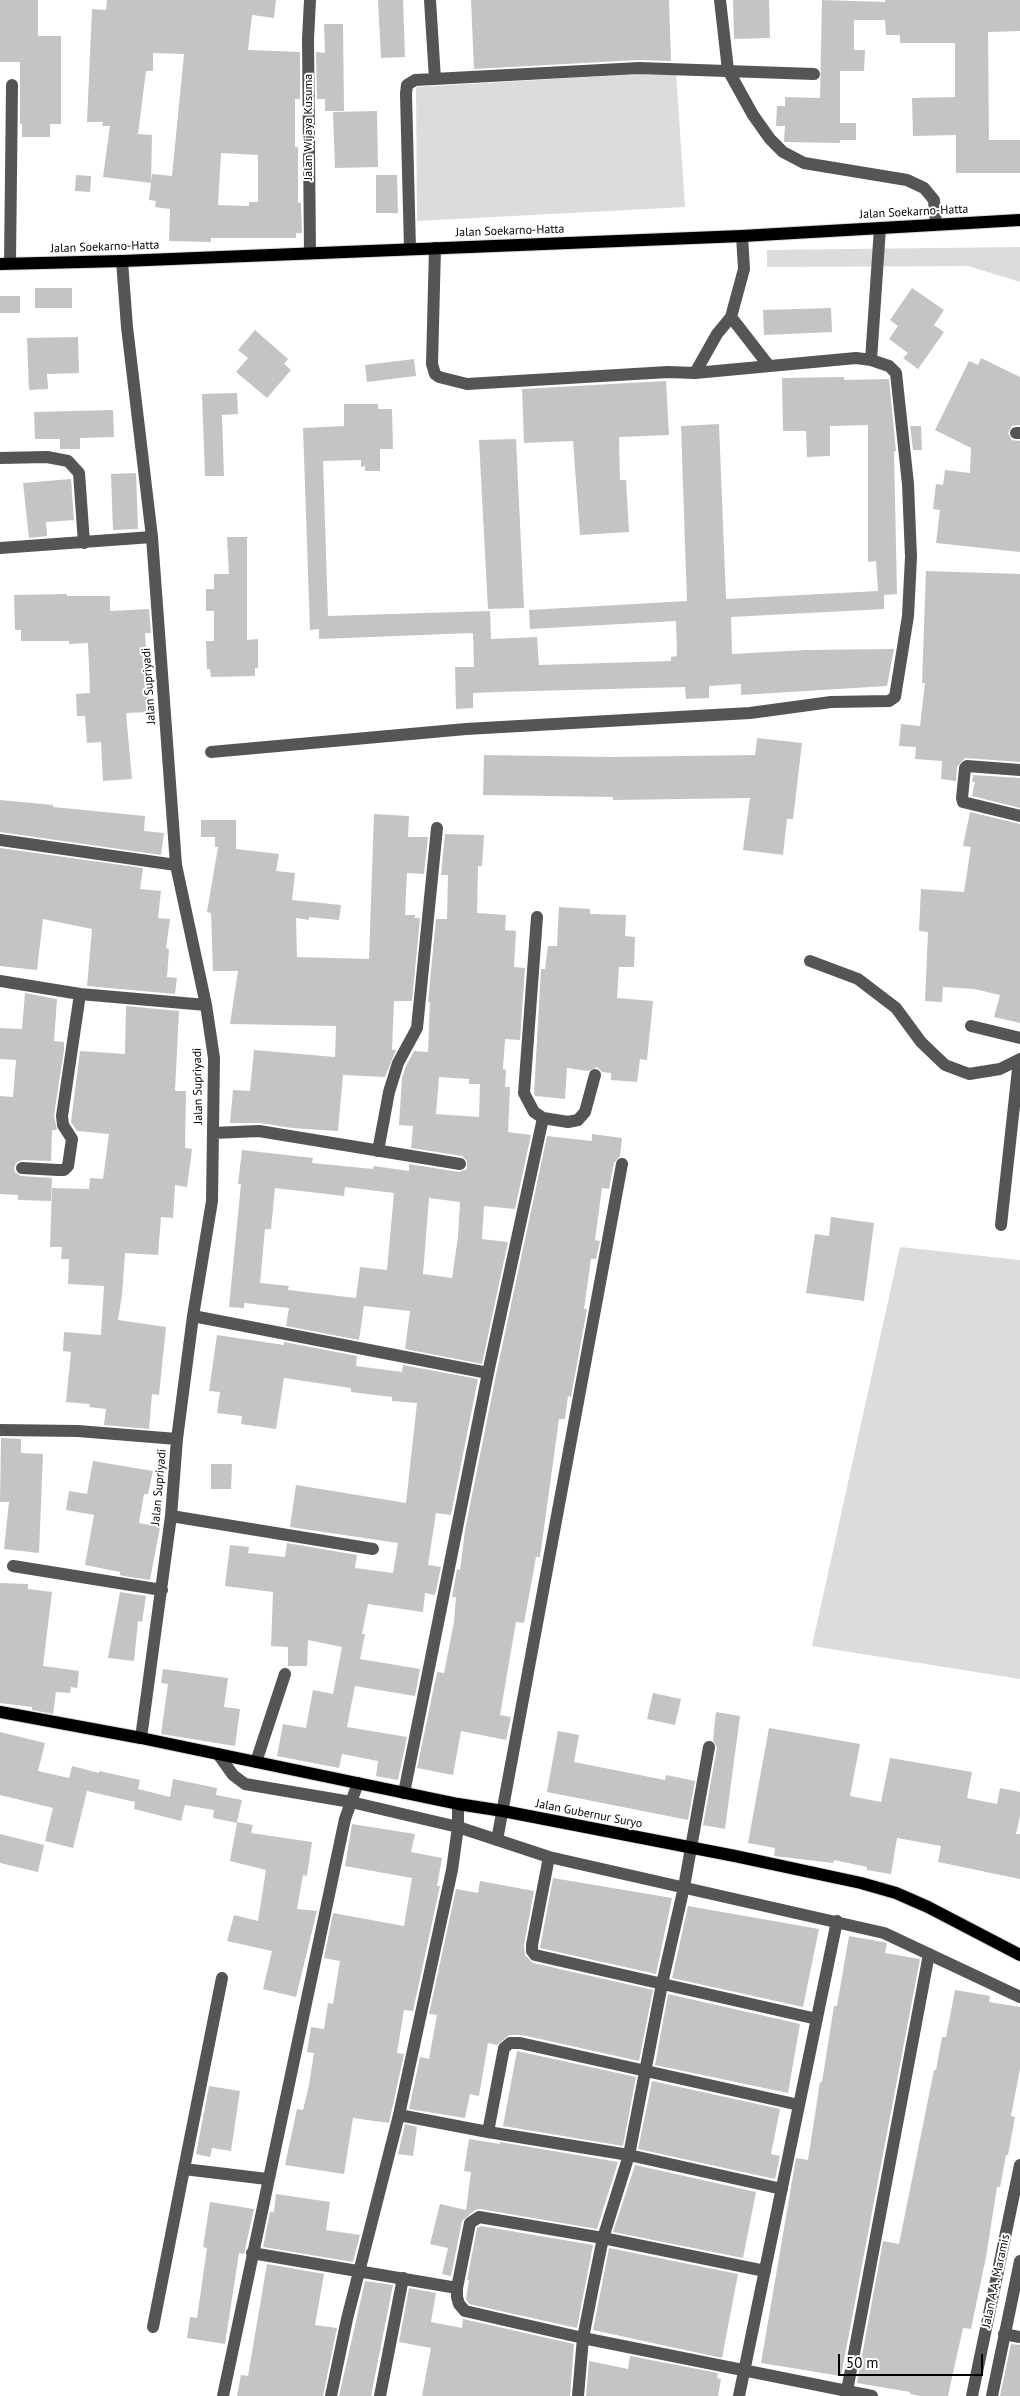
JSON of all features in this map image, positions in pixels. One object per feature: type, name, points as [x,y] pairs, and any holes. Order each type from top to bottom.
[{"type":"main road","name":"Jalan Soekarno-Hatta","points":[[5,264],[122,262],[170,258],[742,236],[1020,220]]},
{"type":"main road","points":[[0,1712],[141,1738]]},
{"type":"main road","name":"Jalan Gubernur Suryo","points":[[141,1738],[458,1804],[690,1847],[861,1883],[896,1893],[1020,1955]]},
{"type":"street","name":"Jalan Wijaya Kusuma","points":[[310,0],[308,39],[310,253]]},
{"type":"street","points":[[430,0],[434,78]]},
{"type":"street","points":[[720,0],[728,70],[753,115],[770,139],[783,152],[804,163],[907,180],[924,188],[934,200],[936,224]]},
{"type":"street","points":[[410,249],[407,85],[415,80],[639,68],[814,74]]},
{"type":"street","points":[[5,264],[10,226],[12,85]]},
{"type":"street","points":[[871,360],[880,228]]},
{"type":"street","points":[[695,373],[717,334],[731,317],[744,268],[742,236]]},
{"type":"street","points":[[211,752],[466,729],[750,713],[832,702],[889,701],[895,697],[908,616],[910,584],[908,484],[896,373],[889,366],[871,360],[856,358],[695,373],[668,372],[467,384],[439,377],[434,374],[432,364],[436,248]]},
{"type":"street","name":"Jalan Supriyadi","points":[[122,262],[152,537],[176,865],[206,1005],[214,1058],[212,1201],[193,1316],[177,1439],[172,1516],[141,1738]]},
{"type":"street","points":[[731,317],[769,366]]},
{"type":"street","points":[[0,458],[47,457],[68,461],[79,473],[84,543]]},
{"type":"street","points":[[0,548],[152,537]]},
{"type":"street","points":[[1020,770],[967,766],[965,768],[962,798],[962,802],[1020,816]]},
{"type":"street","points":[[378,1151],[389,1092],[398,1063],[417,1028],[437,828]]},
{"type":"street","points":[[0,840],[176,865]]},
{"type":"street","points":[[537,917],[524,1094],[534,1112],[543,1118],[568,1122],[578,1120],[585,1112],[595,1075]]},
{"type":"street","points":[[810,962],[858,979],[889,1002],[896,1008],[921,1042],[946,1064],[969,1074],[1000,1069],[1019,1060]]},
{"type":"street","points":[[0,981],[80,994],[206,1005]]},
{"type":"street","points":[[22,1168],[64,1170],[68,1166],[72,1139],[63,1125],[62,1116],[80,994]]},
{"type":"street","points":[[971,1026],[1020,1038]]},
{"type":"street","points":[[1001,1224],[1019,1060]]},
{"type":"street","points":[[404,1793],[488,1373],[543,1118]]},
{"type":"street","points":[[213,1133],[259,1132],[460,1164]]},
{"type":"street","points":[[497,1840],[622,1164]]},
{"type":"street","points":[[193,1316],[488,1373]]},
{"type":"street","points":[[0,1430],[78,1431],[177,1439]]},
{"type":"street","points":[[172,1516],[373,1549]]},
{"type":"street","points":[[13,1566],[162,1590]]},
{"type":"street","points":[[256,1762],[284,1674]]},
{"type":"street","points":[[578,2396],[583,2338],[603,2238],[629,2155],[662,1984],[684,1887],[709,1747]]},
{"type":"street","points":[[218,1754],[233,1776],[245,1784],[351,1802],[458,1827],[549,1857],[884,1933],[1020,1997]]},
{"type":"street","points":[[223,2396],[267,2179],[345,1819],[358,1782]]},
{"type":"street","points":[[331,2396],[398,2114],[452,1870],[458,1827],[458,1804]]},
{"type":"street","points":[[549,1857],[532,1946],[532,1951],[535,1955],[817,2019]]},
{"type":"street","points":[[739,2396],[837,1921]]},
{"type":"street","points":[[847,2393],[929,1954]]},
{"type":"street","points":[[154,2327],[222,1978]]},
{"type":"street","points":[[488,2132],[504,2048],[510,2043],[520,2043],[799,2104]]},
{"type":"street","points":[[398,2114],[488,2132],[629,2155],[782,2189]]},
{"type":"street","name":"Jalan A.A. Maramis","points":[[972,2396],[1020,2165]]},
{"type":"street","points":[[184,2169],[267,2179]]},
{"type":"street","points":[[765,2271],[603,2238],[479,2217],[470,2223],[457,2288],[459,2304],[465,2311],[583,2338],[745,2369],[847,2393],[872,2396]]},
{"type":"street","points":[[252,2253],[457,2288]]},
{"type":"street","name":"Jalan A.A. Maramis","points":[[992,2396],[1020,2261]]},
{"type":"street","points":[[380,2396],[403,2278]]},
{"type":"street","points":[[1004,2334],[1020,2338]]},
{"type":"shaded area","points":[[676,72],[685,207],[417,221],[416,87]]},
{"type":"shaded area","points":[[1020,247],[1020,282],[968,266],[767,267],[767,250]]},
{"type":"shaded area","points":[[900,1247],[1020,1260],[1020,1679],[812,1646]]},
{"type":"building","points":[[0,0],[38,0],[38,36],[61,36],[61,124],[50,124],[50,137],[22,137],[22,124],[20,124],[20,62],[0,62]]},
{"type":"building","points":[[107,0],[276,0],[274,18],[252,15],[248,50],[300,52],[300,99],[295,99],[295,147],[298,147],[298,203],[301,203],[302,233],[296,233],[296,238],[211,238],[211,242],[169,241],[170,209],[155,207],[156,201],[149,200],[151,183],[103,177],[110,126],[102,126],[103,122],[87,122],[92,9],[106,10]],"holes":[[[153,53],[184,54],[172,176],[152,174],[151,183],[152,135],[138,134],[146,71],[153,71]],[[221,153],[258,155],[258,202],[249,202],[249,206],[218,205]]]},
{"type":"building","points":[[378,0],[403,0],[405,57],[381,58]]},
{"type":"building","points":[[471,0],[669,0],[671,61],[639,60],[474,69]]},
{"type":"building","points":[[733,0],[769,0],[770,38],[734,39]]},
{"type":"building","points":[[822,0],[885,2],[885,0],[1020,0],[1020,31],[988,32],[989,140],[1020,140],[1020,173],[956,173],[956,135],[913,136],[912,98],[955,97],[955,43],[900,43],[900,35],[886,35],[885,20],[854,20],[854,50],[865,50],[864,71],[840,71],[840,123],[856,123],[856,140],[840,140],[840,143],[784,142],[785,126],[776,126],[777,106],[785,106],[785,97],[820,98]]},
{"type":"building","points":[[324,24],[343,24],[344,111],[325,111],[325,99],[317,99],[316,52],[325,53]]},
{"type":"building","points":[[377,111],[378,167],[335,168],[333,112]]},
{"type":"building","points":[[76,175],[91,176],[90,192],[75,191]]},
{"type":"building","points":[[376,175],[397,175],[398,213],[376,213]]},
{"type":"building","points":[[35,288],[72,288],[72,308],[35,308]]},
{"type":"building","points":[[912,288],[944,310],[934,325],[944,332],[918,369],[903,358],[908,353],[889,339],[898,326],[890,320]]},
{"type":"building","points":[[0,296],[20,296],[20,313],[0,313]]},
{"type":"building","points":[[831,308],[832,332],[764,335],[763,310]]},
{"type":"building","points":[[255,330],[288,359],[284,364],[291,370],[267,398],[236,372],[248,358],[238,350]]},
{"type":"building","points":[[78,337],[79,373],[47,374],[48,389],[29,390],[27,338]]},
{"type":"building","points":[[981,358],[1020,377],[1020,425],[1012,426],[1008,433],[1012,440],[1020,441],[1020,552],[936,543],[940,510],[933,509],[936,484],[943,485],[945,470],[970,473],[971,448],[935,430],[969,361],[978,365]]},
{"type":"building","points":[[414,359],[416,376],[367,382],[365,365]]},
{"type":"building","points":[[844,377],[844,380],[889,379],[896,451],[894,451],[897,594],[884,595],[884,609],[731,617],[732,654],[807,650],[894,649],[887,686],[741,695],[741,684],[709,686],[709,698],[686,699],[685,687],[473,693],[473,708],[456,709],[455,667],[474,667],[473,633],[319,639],[319,629],[310,630],[303,428],[344,426],[344,404],[378,404],[378,409],[392,409],[393,449],[380,449],[380,471],[365,471],[365,466],[361,467],[361,460],[323,461],[328,616],[490,611],[491,639],[537,637],[539,665],[671,661],[671,657],[677,656],[676,621],[530,629],[529,610],[687,601],[681,426],[719,424],[726,599],[878,591],[876,561],[868,562],[868,425],[830,426],[830,456],[807,457],[806,431],[783,431],[782,378]]},
{"type":"building","points":[[666,381],[669,435],[619,437],[620,480],[626,480],[629,532],[580,535],[573,441],[524,443],[522,389]]},
{"type":"building","points":[[237,393],[238,414],[222,415],[224,476],[205,476],[202,394]]},
{"type":"building","points":[[113,410],[114,437],[80,438],[80,449],[60,449],[60,439],[35,439],[34,412]]},
{"type":"building","points":[[910,426],[921,426],[922,450],[913,450]]},
{"type":"building","points":[[516,439],[524,608],[488,609],[479,440]]},
{"type":"building","points":[[136,473],[138,529],[113,530],[111,474]]},
{"type":"building","points":[[71,479],[74,520],[46,522],[47,536],[29,538],[23,483]]},
{"type":"building","points":[[227,537],[247,537],[247,640],[258,639],[258,668],[255,668],[255,676],[211,677],[210,669],[207,669],[206,641],[214,641],[214,611],[206,611],[206,589],[214,589],[214,574],[229,574]]},
{"type":"building","points":[[926,571],[1020,574],[1020,762],[965,758],[957,767],[956,781],[941,779],[942,761],[915,759],[916,747],[899,746],[901,724],[920,726],[925,683],[922,683]]},
{"type":"building","points":[[67,594],[67,596],[110,596],[110,611],[149,609],[151,633],[145,633],[149,712],[126,713],[132,779],[103,781],[101,742],[87,743],[85,716],[77,716],[76,694],[90,693],[88,643],[69,644],[69,641],[21,641],[21,630],[15,630],[14,595]]},
{"type":"building","points":[[757,738],[802,743],[793,819],[787,819],[783,855],[743,850],[750,798],[613,800],[613,797],[483,795],[484,755],[610,757],[755,755]]},
{"type":"building","points":[[973,775],[1020,778],[1020,808],[972,796],[975,782],[972,782]]},
{"type":"building","points":[[0,800],[145,816],[144,831],[164,833],[161,855],[0,832]]},
{"type":"building","points":[[970,812],[1020,824],[1020,1023],[994,1017],[1000,995],[974,989],[943,987],[942,1002],[925,1001],[928,932],[919,931],[921,889],[964,892],[971,847],[963,846]]},
{"type":"building","points":[[374,814],[409,816],[408,837],[428,837],[424,874],[407,873],[405,915],[415,915],[415,918],[420,918],[412,1001],[394,1001],[392,1050],[396,1050],[385,1077],[343,1075],[338,1131],[292,1128],[260,1123],[230,1123],[233,1090],[250,1091],[254,1050],[335,1057],[336,1026],[230,1024],[238,971],[213,971],[211,913],[207,912],[218,847],[215,847],[215,837],[201,837],[201,820],[236,820],[236,849],[279,854],[276,871],[295,873],[292,900],[341,905],[339,920],[309,917],[309,920],[296,918],[297,957],[369,959]]},
{"type":"building","points":[[445,834],[484,835],[482,866],[478,866],[477,913],[506,915],[505,930],[516,931],[514,967],[525,968],[520,1040],[505,1039],[503,1069],[506,1070],[505,1087],[510,1087],[508,1132],[531,1135],[515,1209],[484,1206],[482,1239],[508,1242],[482,1364],[405,1349],[410,1311],[364,1306],[359,1340],[286,1326],[289,1308],[244,1303],[244,1308],[229,1307],[241,1184],[238,1184],[242,1150],[313,1158],[312,1163],[373,1169],[374,1166],[409,1171],[409,1164],[459,1172],[467,1169],[467,1161],[462,1156],[411,1148],[413,1126],[399,1125],[402,1078],[406,1066],[414,1051],[428,1052],[430,1002],[428,1002],[436,919],[447,919],[448,875],[441,875]],"holes":[[[439,1077],[469,1079],[469,1084],[480,1084],[479,1117],[436,1114]],[[345,1187],[394,1193],[387,1270],[360,1267],[356,1298],[288,1290],[289,1286],[260,1283],[265,1229],[271,1229],[275,1188],[344,1196]],[[429,1198],[460,1202],[458,1237],[452,1278],[423,1274]]]},
{"type":"building","points":[[0,848],[143,868],[140,889],[161,891],[158,918],[170,919],[166,948],[169,949],[167,977],[177,978],[175,994],[87,986],[92,929],[43,919],[37,970],[0,966]]},
{"type":"building","points":[[559,907],[590,909],[590,914],[626,915],[625,936],[635,937],[634,967],[619,967],[617,998],[653,1001],[647,1060],[640,1059],[637,1082],[611,1080],[611,1073],[602,1072],[597,1067],[588,1071],[567,1068],[565,1099],[535,1096],[534,1094],[541,969],[545,969],[548,946],[557,946]]},
{"type":"building","points":[[25,993],[57,999],[54,1041],[64,1042],[64,1050],[54,1115],[57,1130],[52,1130],[51,1161],[22,1160],[16,1163],[14,1168],[15,1172],[21,1176],[52,1178],[51,1201],[18,1200],[18,1195],[0,1194],[0,1096],[13,1097],[16,1060],[0,1059],[0,1028],[22,1029]]},
{"type":"building","points":[[126,1006],[179,1011],[175,1091],[186,1091],[185,1148],[192,1149],[187,1187],[175,1185],[173,1218],[161,1217],[158,1255],[125,1253],[118,1320],[166,1327],[159,1395],[152,1394],[149,1429],[104,1425],[106,1409],[89,1407],[90,1404],[66,1402],[71,1352],[63,1351],[64,1332],[101,1335],[104,1286],[68,1284],[69,1259],[61,1259],[62,1247],[50,1247],[52,1188],[89,1189],[90,1178],[103,1179],[109,1134],[77,1131],[71,1122],[80,1051],[125,1054]]},
{"type":"building","points":[[592,1134],[622,1138],[620,1156],[614,1163],[609,1189],[602,1188],[595,1240],[600,1241],[596,1259],[591,1259],[584,1309],[587,1309],[571,1397],[568,1396],[565,1419],[559,1419],[540,1557],[536,1557],[524,1623],[516,1622],[500,1715],[511,1717],[506,1740],[461,1731],[453,1775],[417,1768],[437,1672],[444,1673],[454,1622],[456,1597],[452,1597],[457,1569],[460,1570],[465,1530],[496,1375],[547,1136],[592,1141]]},
{"type":"building","points":[[831,1217],[874,1223],[864,1301],[806,1293],[815,1234],[829,1236]]},
{"type":"building","points":[[217,1335],[284,1345],[284,1342],[357,1356],[356,1366],[402,1372],[403,1365],[478,1379],[451,1515],[436,1513],[428,1565],[441,1567],[435,1595],[425,1593],[423,1612],[368,1604],[362,1634],[365,1634],[360,1659],[420,1669],[415,1696],[355,1686],[347,1727],[407,1737],[398,1780],[376,1776],[378,1761],[342,1754],[339,1768],[277,1756],[283,1724],[306,1728],[313,1690],[333,1694],[342,1647],[308,1640],[307,1666],[288,1666],[288,1647],[271,1646],[273,1592],[225,1586],[230,1545],[249,1547],[248,1553],[285,1557],[287,1543],[357,1555],[355,1568],[393,1573],[398,1543],[290,1527],[296,1485],[406,1503],[417,1403],[392,1401],[392,1397],[351,1392],[351,1388],[284,1378],[276,1429],[241,1424],[242,1416],[217,1413],[220,1392],[209,1391]]},
{"type":"building","points":[[1,1438],[21,1439],[21,1453],[43,1454],[39,1553],[4,1549],[9,1502],[0,1502]]},
{"type":"building","points":[[93,1461],[153,1471],[148,1494],[144,1494],[139,1523],[160,1527],[150,1580],[123,1576],[120,1575],[120,1572],[85,1565],[94,1515],[66,1510],[69,1491],[87,1494]]},
{"type":"building","points":[[211,1464],[232,1464],[231,1489],[211,1489]]},
{"type":"building","points":[[0,1583],[28,1584],[28,1589],[52,1592],[43,1666],[79,1671],[77,1688],[71,1687],[70,1693],[56,1692],[53,1714],[32,1710],[32,1707],[0,1703]]},
{"type":"building","points":[[120,1592],[146,1596],[142,1622],[138,1621],[134,1661],[108,1658]]},
{"type":"building","points":[[163,1669],[228,1678],[224,1707],[240,1709],[235,1746],[161,1734],[168,1684],[161,1683]]},
{"type":"building","points":[[653,1693],[681,1699],[675,1725],[647,1719]]},
{"type":"building","points":[[716,1712],[740,1716],[725,1829],[703,1825],[717,1748],[713,1740]]},
{"type":"building","points":[[769,1728],[860,1744],[850,1796],[881,1802],[890,1758],[972,1772],[967,1798],[997,1804],[1000,1788],[1020,1792],[1020,1816],[1016,1834],[1020,1834],[1020,1879],[938,1862],[941,1846],[897,1838],[891,1874],[867,1870],[867,1867],[834,1860],[833,1863],[774,1856],[775,1848],[748,1843]]},
{"type":"building","points":[[558,1731],[579,1735],[574,1762],[665,1780],[666,1775],[695,1781],[688,1820],[547,1792]]},
{"type":"building","points":[[0,1732],[45,1743],[38,1771],[69,1778],[72,1766],[99,1773],[99,1771],[140,1780],[138,1789],[170,1797],[173,1779],[217,1788],[216,1795],[242,1800],[237,1822],[253,1825],[251,1833],[312,1842],[307,1876],[303,1875],[297,1909],[317,1911],[296,1997],[263,1989],[272,1951],[227,1941],[234,1915],[258,1921],[266,1870],[230,1861],[237,1823],[213,1818],[214,1810],[185,1805],[181,1821],[134,1809],[135,1802],[87,1791],[73,1848],[45,1841],[53,1808],[0,1795]]},
{"type":"building","points":[[352,1824],[415,1834],[411,1852],[442,1858],[437,1886],[440,1886],[413,2011],[404,2010],[397,2053],[404,2054],[389,2123],[353,2118],[344,2174],[285,2165],[297,2109],[303,2110],[309,2085],[314,2053],[307,2052],[311,2027],[324,2029],[328,2003],[333,2004],[340,1961],[324,1958],[333,1913],[404,1926],[412,1878],[345,1866]]},
{"type":"building","points":[[0,1834],[44,1845],[38,1872],[0,1863]]},
{"type":"building","points":[[553,1878],[672,1898],[656,1974],[540,1948]]},
{"type":"building","points":[[480,1881],[534,1891],[524,1945],[525,1955],[533,1963],[653,1990],[639,2061],[522,2035],[509,2035],[497,2045],[488,2043],[479,2096],[470,2094],[465,2118],[409,2109],[420,2057],[429,2059],[437,2015],[429,2014],[456,1889],[478,1893]]},
{"type":"building","points":[[688,1906],[819,1929],[803,2007],[672,1978]]},
{"type":"building","points":[[849,1936],[887,1943],[885,1953],[920,1959],[841,2376],[761,2363],[796,2158],[808,2160],[820,2082],[822,2082],[834,2006],[837,2006]]},
{"type":"building","points":[[955,1990],[990,1996],[989,2002],[1020,2007],[1020,2069],[1011,2116],[1015,2117],[1008,2155],[1006,2155],[1000,2187],[997,2187],[986,2257],[971,2329],[963,2328],[948,2396],[920,2396],[910,2394],[910,2392],[857,2383],[883,2241],[899,2244],[934,2070],[936,2070],[942,2037],[946,2037]]},
{"type":"building","points":[[668,1994],[800,2024],[788,2093],[655,2065]]},
{"type":"building","points":[[517,2051],[636,2077],[623,2146],[503,2126]]},
{"type":"building","points":[[652,2081],[780,2109],[771,2154],[780,2156],[775,2179],[638,2149]]},
{"type":"building","points":[[209,2086],[240,2091],[231,2151],[212,2148],[210,2157],[196,2154]]},
{"type":"building","points":[[405,2124],[417,2127],[413,2156],[398,2154]]},
{"type":"building","points":[[469,2139],[500,2144],[500,2142],[618,2162],[597,2229],[480,2209],[475,2210],[462,2221],[451,2276],[442,2274],[448,2248],[430,2244],[440,2204],[466,2210],[471,2172],[464,2171]]},
{"type":"building","points":[[635,2165],[756,2192],[743,2258],[613,2232]]},
{"type":"building","points":[[276,2194],[330,2202],[326,2230],[360,2235],[353,2262],[263,2247],[270,2212],[274,2212]]},
{"type":"building","points":[[210,2202],[254,2209],[244,2254],[239,2253],[225,2344],[187,2338],[190,2317],[197,2318],[207,2248],[203,2247]]},
{"type":"building","points":[[481,2226],[593,2245],[577,2328],[469,2304],[466,2299],[469,2280],[467,2280],[477,2228]]},
{"type":"building","points":[[609,2248],[738,2274],[722,2358],[593,2330]]},
{"type":"building","points":[[267,2264],[324,2274],[315,2325],[337,2328],[323,2396],[237,2396],[241,2375],[248,2376]]},
{"type":"building","points":[[365,2281],[393,2285],[371,2396],[339,2396]]},
{"type":"building","points":[[409,2288],[436,2293],[431,2322],[462,2328],[463,2319],[574,2344],[570,2396],[422,2396],[431,2348],[399,2342]]},
{"type":"building","points":[[1011,2344],[1020,2345],[1020,2396],[1000,2396]]},
{"type":"building","points":[[630,2356],[718,2373],[717,2378],[721,2379],[718,2396],[586,2396],[589,2361],[628,2369]]}]
